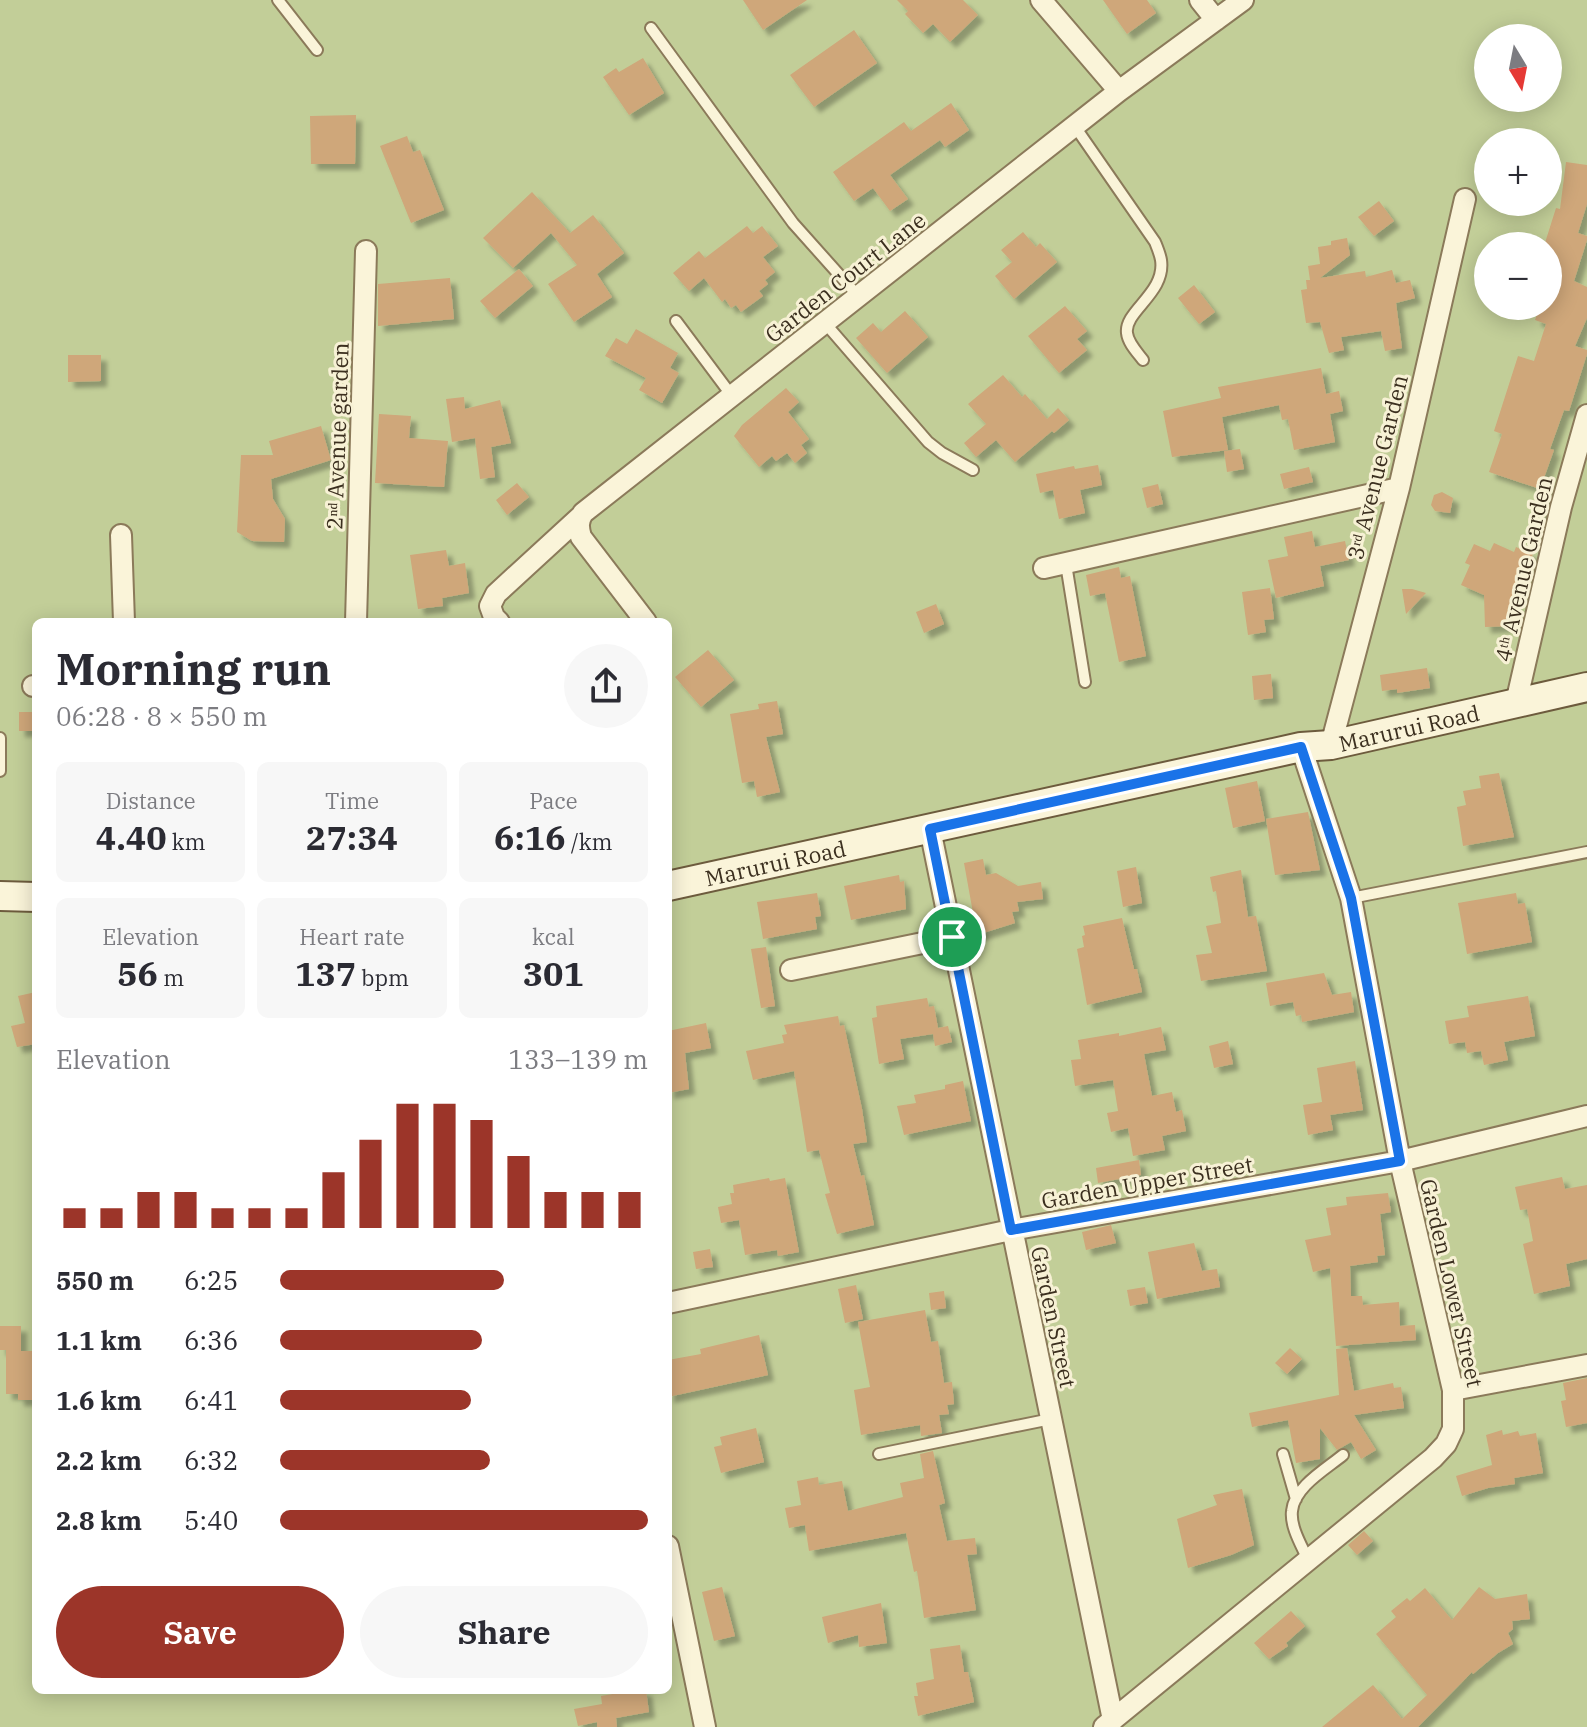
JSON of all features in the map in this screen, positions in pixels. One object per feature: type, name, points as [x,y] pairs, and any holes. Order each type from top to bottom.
[{"type":"street","points":[[1041,0],[1119,91]]},
{"type":"street","points":[[1200,0],[1216,20]]},
{"type":"street","name":"Garden Court Lane","points":[[495,618],[490,606],[496,594],[581,516],[1119,91],[1243,0]]},
{"type":"street","name":"3ʳᵈ Avenue Garden","points":[[1331,745],[1399,488],[1465,199]]},
{"type":"street","name":"2ⁿᵈ Avenue garden","points":[[356,618],[366,251]]},
{"type":"street","name":"4ᵗʰ Avenue Garden","points":[[1516,703],[1561,507],[1581,456],[1587,415]]},
{"type":"street","points":[[1044,568],[1399,488]]},
{"type":"street","points":[[581,516],[578,528],[581,537],[643,618]]},
{"type":"street","points":[[121,535],[124,618]]},
{"type":"street","name":"Marurui Road","points":[[672,885],[1301,747],[1331,745],[1587,687]]},
{"type":"street","name":"Garden Lower Street","points":[[1108,1724],[1433,1458],[1446,1444],[1453,1429],[1453,1390],[1400,1161],[1351,898],[1301,747]]},
{"type":"street","name":"Garden Street","points":[[930,829],[1051,1419],[1108,1724]]},
{"type":"street","points":[[0,896],[32,897]]},
{"type":"street","points":[[791,970],[952,937]]},
{"type":"street","name":"Garden Upper Street","points":[[672,1302],[1011,1230],[1400,1161],[1587,1116]]},
{"type":"street","points":[[1453,1390],[1587,1365]]},
{"type":"street","points":[[672,1566],[705,1727]]},
{"type":"lane","points":[[278,0],[317,50]]},
{"type":"lane","points":[[651,28],[793,223],[859,297]]},
{"type":"lane","points":[[1076,128],[1155,242],[1162,262],[1150,297],[1133,313],[1127,324],[1129,341],[1143,360]]},
{"type":"lane","points":[[676,321],[732,396]]},
{"type":"lane","points":[[825,323],[928,442],[973,470]]},
{"type":"lane","points":[[1066,564],[1085,682]]},
{"type":"lane","points":[[0,738],[0,771]]},
{"type":"lane","points":[[1351,898],[1587,852]]},
{"type":"lane","points":[[879,1454],[1051,1419]]},
{"type":"lane","points":[[1283,1454],[1296,1499]]},
{"type":"lane","points":[[1308,1560],[1292,1512],[1296,1499],[1303,1489],[1343,1455]]},
{"type":"green space","points":[[0,0],[1587,0],[1587,1727],[0,1727]]},
{"type":"building","points":[[743,0],[807,0],[763,30]]},
{"type":"building","points":[[897,0],[963,0],[978,15],[950,42],[933,24],[923,33]]},
{"type":"building","points":[[1103,0],[1147,0],[1156,13],[1127,34]]},
{"type":"building","points":[[854,30],[877,63],[814,107],[790,75]]},
{"type":"building","points":[[643,58],[664,93],[629,115],[603,77],[616,68],[619,72]]},
{"type":"building","points":[[951,103],[969,130],[945,147],[940,140],[890,175],[908,199],[890,211],[873,188],[854,201],[833,172],[904,122],[911,131]]},
{"type":"building","points":[[356,115],[355,164],[311,164],[310,116]]},
{"type":"building","points":[[407,136],[413,152],[420,150],[444,210],[411,223],[380,146]]},
{"type":"building","points":[[1566,162],[1587,165],[1587,204],[1578,233],[1587,236],[1587,240],[1574,281],[1587,287],[1587,318],[1575,346],[1587,350],[1587,354],[1569,411],[1564,410],[1550,449],[1554,450],[1540,489],[1489,472],[1502,434],[1494,431],[1518,356],[1534,361],[1546,324],[1535,320],[1562,320],[1562,232],[1548,232],[1553,216],[1562,216]]},
{"type":"building","points":[[532,192],[570,233],[593,215],[624,253],[597,274],[612,297],[574,322],[548,284],[577,265],[551,233],[513,268],[483,238]]},
{"type":"building","points":[[1379,201],[1394,221],[1374,236],[1358,217]]},
{"type":"building","points":[[747,226],[753,233],[762,226],[778,246],[763,257],[775,272],[765,280],[768,284],[759,291],[763,296],[741,312],[736,305],[731,308],[725,299],[722,302],[704,278],[689,291],[673,273],[699,251],[705,258]]},
{"type":"building","points":[[1023,232],[1036,247],[1040,243],[1057,262],[1014,299],[995,276],[1012,262],[1001,250]]},
{"type":"building","points":[[1347,238],[1350,255],[1320,278],[1365,271],[1366,277],[1392,270],[1396,283],[1410,280],[1415,298],[1396,303],[1402,348],[1385,351],[1381,331],[1341,337],[1344,350],[1329,353],[1320,322],[1306,323],[1301,290],[1307,289],[1306,280],[1310,280],[1308,266],[1320,264],[1318,247]]},
{"type":"building","points":[[519,269],[533,286],[495,318],[480,301]]},
{"type":"building","points":[[450,278],[454,319],[378,326],[378,284]]},
{"type":"building","points":[[1194,285],[1215,312],[1199,324],[1178,298]]},
{"type":"building","points":[[1065,306],[1087,331],[1077,339],[1087,350],[1059,373],[1028,336]]},
{"type":"building","points":[[905,311],[928,337],[887,373],[856,338],[873,323],[881,332]]},
{"type":"building","points":[[636,329],[678,353],[670,368],[679,373],[662,403],[639,390],[646,378],[605,356],[616,338],[627,344]]},
{"type":"building","points":[[68,355],[101,355],[101,381],[68,382]]},
{"type":"building","points":[[1321,368],[1326,394],[1339,391],[1343,411],[1330,414],[1335,442],[1294,450],[1288,419],[1282,420],[1279,405],[1222,417],[1228,450],[1172,457],[1163,411],[1221,398],[1218,387]]},
{"type":"building","points":[[1003,375],[1047,419],[1058,408],[1069,420],[1015,462],[996,440],[976,457],[964,443],[986,424],[968,404]]},
{"type":"building","points":[[786,388],[799,402],[788,412],[809,439],[801,445],[807,453],[795,463],[787,453],[776,461],[772,456],[759,467],[734,436],[742,425]]},
{"type":"building","points":[[464,397],[465,409],[500,400],[511,443],[491,447],[495,477],[480,479],[475,438],[452,442],[446,399]]},
{"type":"building","points":[[379,414],[411,416],[409,438],[448,441],[444,487],[375,483]]},
{"type":"building","points":[[321,426],[331,460],[271,479],[273,499],[285,519],[284,542],[252,541],[237,532],[241,455],[273,455],[269,441]]},
{"type":"building","points":[[1240,449],[1244,469],[1227,472],[1224,451]]},
{"type":"building","points":[[1098,465],[1102,485],[1080,490],[1085,513],[1059,519],[1053,490],[1040,493],[1036,474],[1074,466],[1075,469]]},
{"type":"building","points":[[1309,467],[1313,482],[1284,489],[1280,474]]},
{"type":"building","points":[[517,483],[529,497],[507,515],[496,500]]},
{"type":"building","points":[[1158,484],[1163,504],[1147,508],[1142,488]]},
{"type":"building","points":[[1544,485],[1553,487],[1545,517],[1536,514]]},
{"type":"building","points":[[1442,492],[1453,498],[1450,513],[1435,511],[1431,505],[1434,495]]},
{"type":"building","points":[[1312,531],[1315,547],[1345,541],[1349,560],[1320,566],[1324,586],[1276,598],[1268,560],[1288,556],[1284,537]]},
{"type":"building","points":[[1494,543],[1514,552],[1516,547],[1533,554],[1515,595],[1516,626],[1485,627],[1484,595],[1461,585],[1470,565],[1465,563],[1474,544],[1490,551]]},
{"type":"building","points":[[446,550],[449,566],[465,563],[469,593],[442,598],[443,606],[418,609],[410,555]]},
{"type":"building","points":[[1119,567],[1121,578],[1130,576],[1146,656],[1119,662],[1105,593],[1090,596],[1086,575]]},
{"type":"building","points":[[1270,588],[1274,619],[1264,620],[1266,632],[1248,635],[1242,592]]},
{"type":"building","points":[[1402,589],[1426,593],[1406,614]]},
{"type":"building","points":[[936,604],[944,624],[924,633],[916,612]]},
{"type":"building","points":[[708,650],[734,680],[701,707],[675,677]]},
{"type":"building","points":[[1427,668],[1430,688],[1397,693],[1397,689],[1382,691],[1380,675]]},
{"type":"building","points":[[1271,674],[1273,698],[1254,700],[1252,676]]},
{"type":"building","points":[[777,701],[783,734],[766,737],[780,792],[757,797],[754,781],[742,783],[730,714],[759,709],[758,704]]},
{"type":"building","points":[[19,712],[32,712],[32,731],[19,731]]},
{"type":"building","points":[[1499,773],[1514,837],[1463,846],[1457,807],[1466,805],[1463,791],[1481,788],[1479,776]]},
{"type":"building","points":[[1257,781],[1265,821],[1233,828],[1225,788]]},
{"type":"building","points":[[1308,812],[1320,870],[1275,875],[1266,819]]},
{"type":"building","points":[[983,859],[986,875],[996,873],[1018,886],[1041,882],[1043,899],[1017,902],[1019,911],[1012,912],[1015,923],[977,935],[964,863]]},
{"type":"building","points":[[1136,867],[1142,903],[1123,907],[1117,871]]},
{"type":"building","points":[[1241,870],[1248,917],[1256,916],[1267,971],[1201,981],[1196,955],[1212,953],[1206,926],[1221,923],[1216,891],[1213,892],[1210,877]]},
{"type":"building","points":[[899,875],[900,882],[904,881],[906,909],[851,920],[844,886]]},
{"type":"building","points":[[817,893],[821,916],[815,917],[817,929],[763,939],[757,902]]},
{"type":"building","points":[[1516,893],[1518,904],[1525,903],[1532,942],[1467,954],[1458,903]]},
{"type":"building","points":[[1122,918],[1142,992],[1087,1005],[1077,949],[1084,947],[1083,926]]},
{"type":"building","points":[[766,947],[775,1006],[761,1008],[751,949]]},
{"type":"building","points":[[1324,973],[1332,995],[1351,992],[1354,1012],[1302,1022],[1301,1015],[1296,1016],[1293,1002],[1270,1006],[1266,983]]},
{"type":"building","points":[[32,993],[32,1045],[17,1047],[11,1026],[25,1023],[18,996]]},
{"type":"building","points":[[1528,996],[1535,1036],[1504,1042],[1508,1060],[1484,1065],[1481,1051],[1467,1053],[1465,1042],[1449,1044],[1445,1021],[1469,1017],[1467,1006]]},
{"type":"building","points":[[927,998],[929,1007],[934,1006],[938,1028],[948,1026],[952,1042],[935,1046],[933,1034],[900,1039],[904,1059],[879,1064],[872,1018],[877,1017],[876,1006]]},
{"type":"building","points":[[838,1016],[840,1026],[844,1025],[862,1109],[867,1142],[853,1144],[861,1176],[864,1175],[874,1225],[837,1234],[825,1194],[830,1193],[819,1150],[807,1152],[794,1071],[753,1080],[746,1051],[784,1043],[782,1035],[787,1034],[784,1025]]},
{"type":"building","points":[[706,1023],[711,1048],[685,1053],[689,1089],[672,1092],[672,1030]]},
{"type":"building","points":[[1161,1027],[1166,1050],[1144,1054],[1152,1096],[1172,1092],[1176,1112],[1182,1110],[1186,1131],[1162,1136],[1165,1150],[1133,1156],[1128,1128],[1111,1132],[1107,1113],[1118,1111],[1113,1080],[1075,1086],[1071,1060],[1081,1059],[1078,1040]]},
{"type":"building","points":[[1228,1041],[1233,1064],[1214,1068],[1209,1046]]},
{"type":"building","points":[[1355,1061],[1363,1110],[1330,1115],[1333,1130],[1308,1135],[1303,1105],[1322,1102],[1317,1068]]},
{"type":"building","points":[[963,1081],[971,1121],[904,1135],[897,1106],[916,1103],[914,1095],[945,1089],[945,1085]]},
{"type":"building","points":[[1139,1160],[1141,1175],[1098,1183],[1096,1168]]},
{"type":"building","points":[[1562,1177],[1565,1189],[1587,1185],[1587,1259],[1566,1264],[1570,1286],[1534,1294],[1523,1244],[1533,1241],[1527,1209],[1520,1210],[1515,1187]]},
{"type":"building","points":[[769,1178],[770,1181],[785,1178],[799,1252],[778,1256],[777,1250],[745,1255],[739,1220],[721,1223],[718,1207],[732,1204],[730,1193],[734,1193],[733,1185]]},
{"type":"building","points":[[1388,1193],[1391,1212],[1380,1214],[1385,1255],[1377,1256],[1378,1262],[1350,1266],[1351,1296],[1362,1296],[1363,1305],[1399,1302],[1400,1326],[1415,1325],[1416,1340],[1336,1346],[1330,1268],[1313,1272],[1305,1240],[1331,1235],[1326,1208],[1347,1205],[1346,1197]]},
{"type":"building","points":[[1111,1225],[1116,1243],[1086,1250],[1082,1232]]},
{"type":"building","points":[[1194,1243],[1202,1271],[1217,1269],[1220,1287],[1157,1299],[1148,1252]]},
{"type":"building","points":[[710,1249],[713,1267],[696,1269],[693,1252]]},
{"type":"building","points":[[856,1285],[863,1319],[845,1323],[838,1289]]},
{"type":"building","points":[[1145,1287],[1148,1303],[1130,1306],[1127,1290]]},
{"type":"building","points":[[944,1291],[946,1308],[931,1310],[929,1293]]},
{"type":"building","points":[[925,1310],[931,1342],[938,1341],[944,1383],[952,1382],[954,1404],[947,1405],[949,1414],[939,1415],[942,1433],[921,1436],[920,1425],[861,1435],[854,1390],[870,1387],[858,1322]]},
{"type":"building","points":[[0,1326],[21,1326],[21,1351],[32,1351],[32,1400],[18,1400],[18,1394],[6,1394],[6,1350],[0,1350]]},
{"type":"building","points":[[759,1335],[768,1375],[672,1396],[672,1359],[701,1354],[700,1349]]},
{"type":"building","points":[[1290,1348],[1302,1359],[1287,1374],[1275,1363]]},
{"type":"building","points":[[1347,1348],[1354,1391],[1393,1383],[1394,1388],[1401,1387],[1404,1408],[1354,1415],[1376,1450],[1361,1459],[1351,1442],[1337,1450],[1320,1428],[1320,1459],[1296,1463],[1288,1420],[1252,1427],[1249,1413],[1339,1395],[1336,1349]]},
{"type":"building","points":[[1587,1378],[1587,1423],[1566,1427],[1561,1401],[1566,1400],[1563,1383]]},
{"type":"building","points":[[756,1428],[764,1462],[721,1473],[714,1447],[722,1445],[720,1437]]},
{"type":"building","points":[[1502,1430],[1503,1435],[1518,1431],[1520,1436],[1536,1433],[1543,1473],[1514,1478],[1515,1484],[1462,1496],[1456,1476],[1492,1465],[1486,1435]]},
{"type":"building","points":[[933,1451],[945,1503],[939,1505],[947,1541],[975,1538],[977,1554],[967,1555],[976,1610],[924,1618],[917,1571],[914,1572],[906,1533],[809,1551],[805,1525],[789,1528],[785,1508],[801,1505],[797,1481],[818,1477],[819,1485],[842,1481],[848,1511],[903,1497],[900,1483],[924,1478],[920,1454]]},
{"type":"building","points":[[1242,1489],[1254,1545],[1188,1568],[1177,1519],[1217,1505],[1213,1495]]},
{"type":"building","points":[[1364,1531],[1373,1541],[1357,1555],[1348,1545]]},
{"type":"building","points":[[722,1587],[735,1636],[714,1641],[702,1592]]},
{"type":"building","points":[[1479,1587],[1495,1599],[1527,1594],[1530,1619],[1512,1621],[1513,1629],[1508,1633],[1513,1644],[1472,1672],[1418,1727],[1322,1727],[1373,1685],[1402,1719],[1427,1695],[1376,1634],[1396,1617],[1391,1611],[1425,1588],[1452,1620]]},
{"type":"building","points":[[881,1603],[887,1643],[859,1647],[858,1635],[828,1643],[822,1617]]},
{"type":"building","points":[[1291,1611],[1305,1626],[1286,1643],[1288,1646],[1269,1659],[1254,1643]]},
{"type":"building","points":[[960,1645],[964,1672],[968,1672],[974,1702],[918,1716],[914,1696],[918,1696],[916,1683],[934,1679],[930,1649]]},
{"type":"building","points":[[647,1694],[649,1712],[616,1718],[617,1727],[597,1727],[597,1722],[578,1726],[574,1709],[602,1704],[601,1696]]},
{"type":"route","points":[[1301,747],[1351,898],[1400,1161],[1011,1230],[952,937],[930,829],[1301,747]]}]
